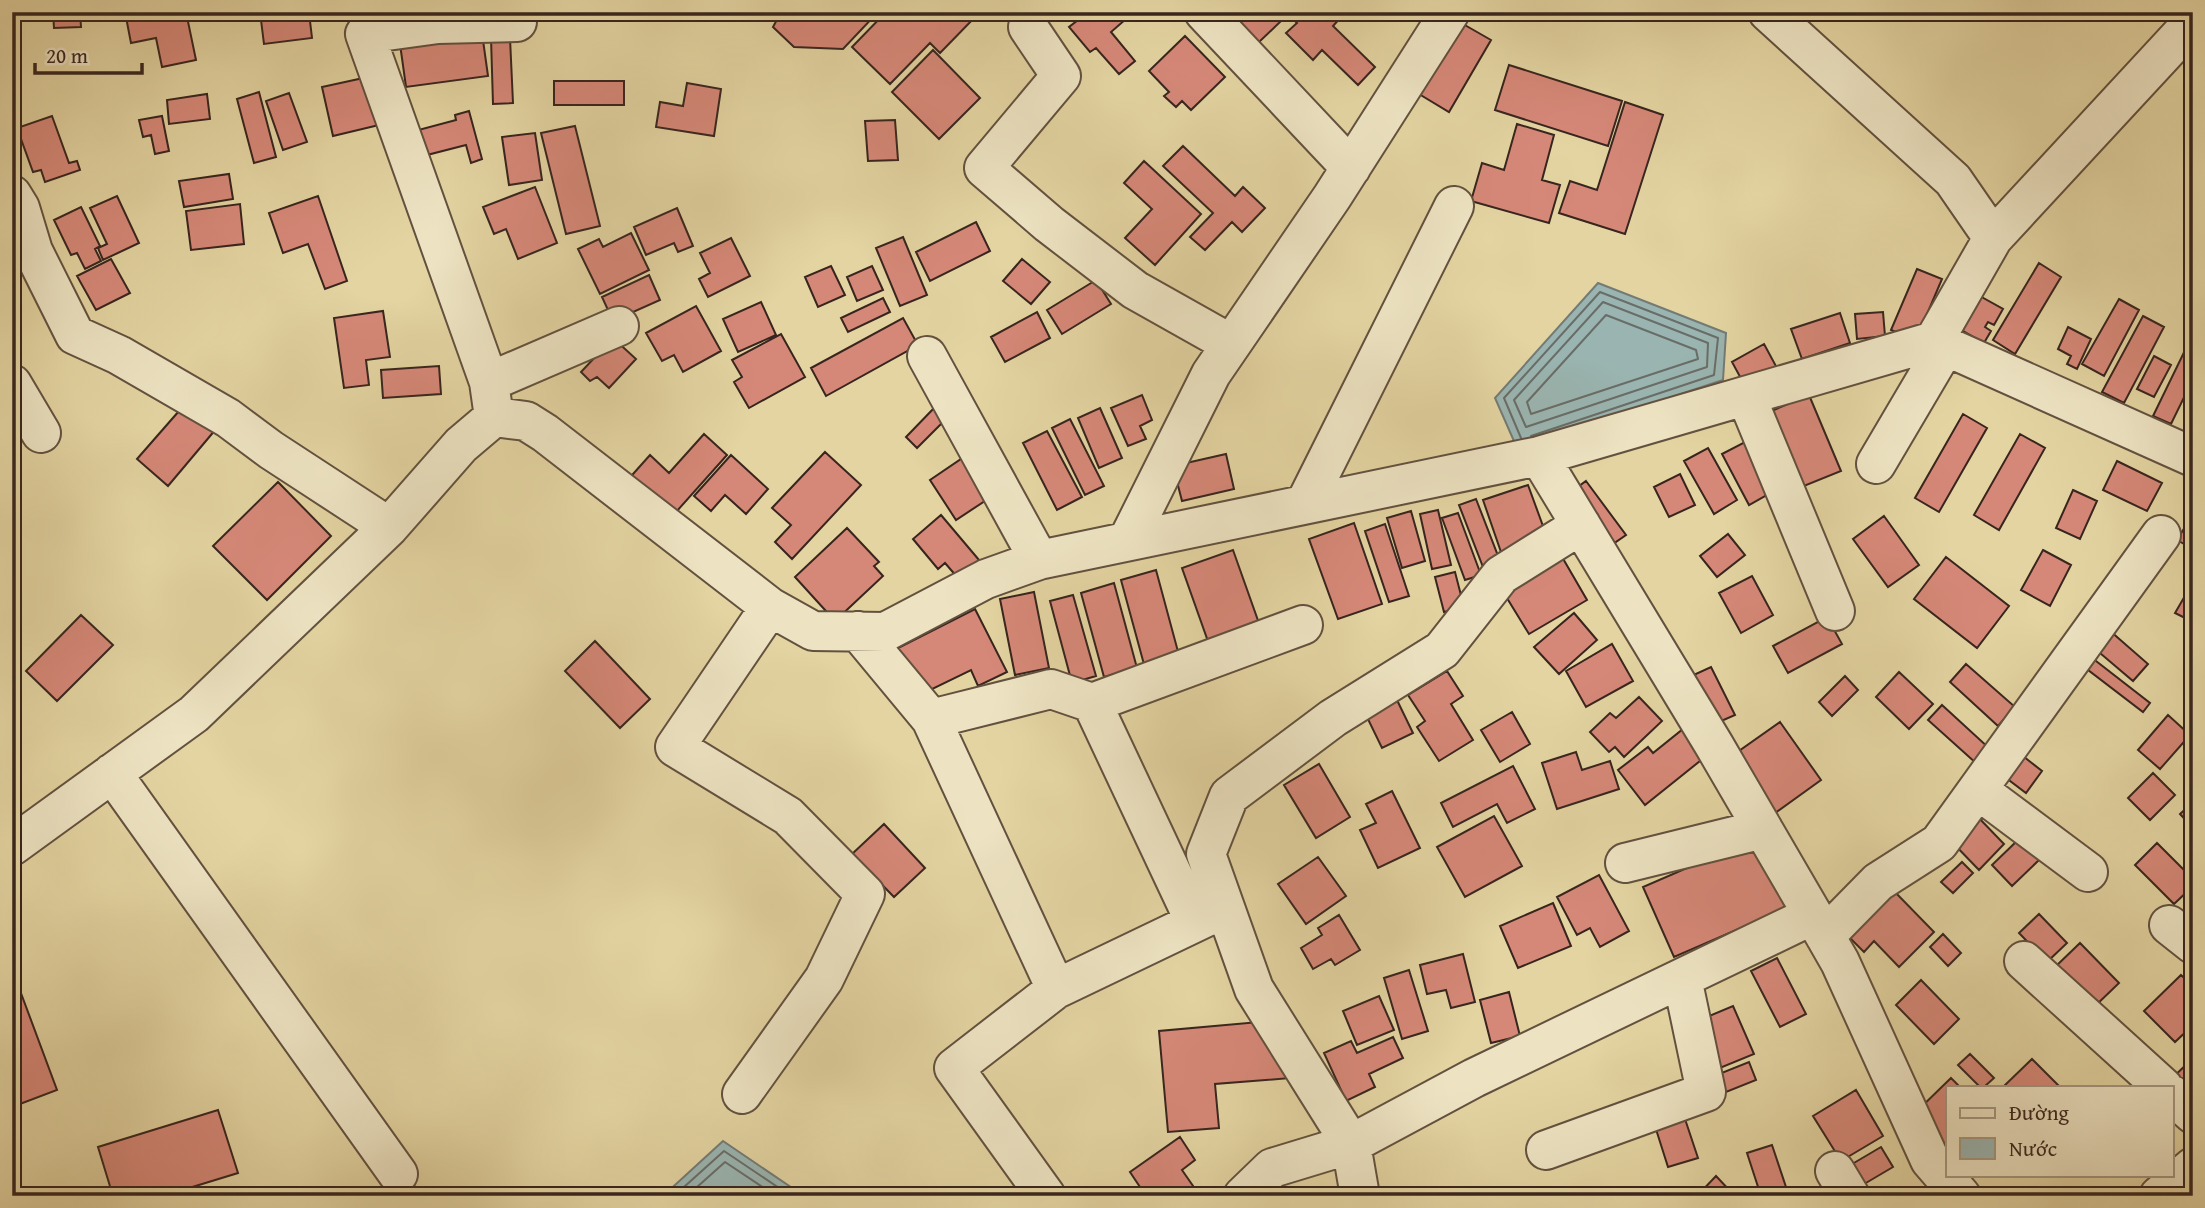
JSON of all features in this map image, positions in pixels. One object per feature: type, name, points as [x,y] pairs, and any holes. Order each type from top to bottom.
[{"type":"street","points":[[1204,12],[1351,167]]},
{"type":"street","points":[[1128,540],[1211,374],[1351,167],[1450,12]]},
{"type":"street","points":[[1768,12],[1953,180],[1993,238]]},
{"type":"street","points":[[517,22],[367,23],[492,400],[545,433],[770,607],[813,631],[885,632],[986,579],[1040,560],[1539,456],[1746,396],[1940,344],[2193,457]]},
{"type":"street","points":[[1876,464],[1993,238],[2193,22]]},
{"type":"street","points":[[1028,27],[1061,76],[984,168],[1049,224],[1135,290],[1231,344]]},
{"type":"street","points":[[12,195],[20,208],[33,251],[75,335],[119,355],[228,418],[271,450],[389,527]]},
{"type":"street","points":[[1305,504],[1454,206]]},
{"type":"street","points":[[12,846],[194,714],[389,527],[461,445],[492,400],[619,326]]},
{"type":"street","points":[[927,356],[1040,560]]},
{"type":"street","points":[[12,384],[41,433]]},
{"type":"street","points":[[1746,396],[1835,611]]},
{"type":"street","points":[[1539,456],[1840,962],[1930,1160],[1961,1196]]},
{"type":"street","points":[[1210,915],[1206,854],[1229,796],[1333,718],[1442,650],[1501,575],[1581,525]]},
{"type":"street","points":[[1243,1196],[1272,1168],[1351,1144],[1474,1077],[1682,978],[1819,926],[1878,882],[1939,843],[2161,535]]},
{"type":"street","points":[[742,1094],[824,979],[865,894],[788,816],[674,747],[770,607]]},
{"type":"street","points":[[931,719],[1051,690],[1092,704],[1303,625]]},
{"type":"street","points":[[858,631],[931,719],[1056,989]]},
{"type":"street","points":[[1092,704],[1210,915],[1351,1144],[1360,1196]]},
{"type":"street","points":[[112,774],[398,1174]]},
{"type":"street","points":[[1978,790],[2088,872]]},
{"type":"street","points":[[1625,863],[1763,830]]},
{"type":"street","points":[[1046,1196],[954,1068],[1056,989],[1210,915]]},
{"type":"street","points":[[2024,961],[2163,1086]]},
{"type":"street","points":[[1546,1150],[1706,1091],[1682,978]]},
{"type":"street","points":[[2174,1097],[2193,1114]]},
{"type":"street","points":[[2160,1196],[2193,1167]]},
{"type":"water","points":[[1598,283],[1726,333],[1723,380],[1517,448],[1495,398]]},
{"type":"water","points":[[723,1141],[804,1196],[663,1196]]},
{"type":"building","points":[[53,12],[80,12],[81,27],[54,28]]},
{"type":"building","points":[[125,12],[186,12],[196,60],[162,67],[156,38],[131,43]]},
{"type":"building","points":[[260,12],[343,12],[343,17],[310,21],[312,38],[264,44]]},
{"type":"building","points":[[781,12],[878,12],[843,49],[794,47],[773,27]]},
{"type":"building","points":[[886,12],[980,12],[940,53],[930,43],[890,84],[852,47]]},
{"type":"building","points":[[1071,12],[1134,12],[1111,32],[1135,61],[1119,74],[1096,48],[1090,52],[1069,27],[1078,20]]},
{"type":"building","points":[[1215,12],[1271,12],[1280,22],[1257,44]]},
{"type":"building","points":[[1287,12],[1338,12],[1342,16],[1333,26],[1375,67],[1358,85],[1322,50],[1313,60],[1286,33],[1297,23]]},
{"type":"building","points":[[1456,20],[1491,40],[1449,112],[1414,91]]},
{"type":"building","points":[[482,33],[488,76],[406,87],[400,44]]},
{"type":"building","points":[[1185,36],[1225,77],[1191,110],[1182,101],[1176,107],[1164,96],[1169,92],[1149,71]]},
{"type":"building","points":[[491,38],[510,38],[513,103],[493,104]]},
{"type":"building","points":[[933,50],[980,98],[939,139],[892,92]]},
{"type":"building","points":[[1509,65],[1622,101],[1608,146],[1495,110]]},
{"type":"building","points":[[368,77],[379,125],[333,136],[322,87]]},
{"type":"building","points":[[554,81],[624,81],[624,105],[554,105]]},
{"type":"building","points":[[687,83],[721,89],[714,136],[656,127],[660,102],[683,106]]},
{"type":"building","points":[[259,92],[276,157],[254,163],[237,99]]},
{"type":"building","points":[[289,93],[307,142],[283,150],[266,101]]},
{"type":"building","points":[[207,94],[210,119],[169,124],[167,100]]},
{"type":"building","points":[[1625,102],[1663,115],[1625,234],[1559,213],[1570,181],[1597,190]]},
{"type":"building","points":[[469,111],[482,159],[471,163],[466,145],[423,156],[407,133],[456,120],[455,115]]},
{"type":"building","points":[[52,116],[69,163],[77,161],[80,170],[45,182],[41,170],[33,172],[17,128]]},
{"type":"building","points":[[162,116],[169,151],[155,154],[151,135],[143,137],[139,120]]},
{"type":"building","points":[[895,120],[898,160],[868,161],[865,121]]},
{"type":"building","points":[[1517,124],[1554,135],[1542,180],[1560,185],[1549,223],[1471,201],[1482,163],[1504,170]]},
{"type":"building","points":[[575,126],[600,226],[566,234],[541,133]]},
{"type":"building","points":[[535,133],[542,180],[509,185],[502,137]]},
{"type":"building","points":[[1183,146],[1235,196],[1243,187],[1265,208],[1242,232],[1232,222],[1205,250],[1190,237],[1213,213],[1163,166]]},
{"type":"building","points":[[1144,161],[1201,214],[1155,265],[1125,238],[1152,209],[1124,183]]},
{"type":"building","points":[[229,174],[233,199],[184,207],[179,181]]},
{"type":"building","points":[[535,187],[557,243],[518,259],[506,229],[494,234],[483,207]]},
{"type":"building","points":[[117,196],[139,243],[103,260],[98,248],[107,244],[90,208]]},
{"type":"building","points":[[318,196],[347,281],[325,289],[308,244],[283,253],[269,213]]},
{"type":"building","points":[[240,204],[244,244],[191,250],[186,211]]},
{"type":"building","points":[[81,207],[100,246],[95,249],[101,261],[85,269],[77,253],[71,255],[54,220]]},
{"type":"building","points":[[677,208],[693,246],[678,252],[674,243],[646,255],[634,227]]},
{"type":"building","points":[[976,222],[990,251],[930,281],[916,252]]},
{"type":"building","points":[[631,233],[649,270],[600,294],[578,249],[599,239],[603,247]]},
{"type":"building","points":[[903,237],[927,295],[900,306],[876,248]]},
{"type":"building","points":[[731,238],[750,276],[708,297],[699,279],[710,273],[700,253]]},
{"type":"building","points":[[111,259],[130,293],[96,310],[77,276]]},
{"type":"building","points":[[1022,259],[1050,282],[1031,304],[1003,281]]},
{"type":"building","points":[[2039,263],[2061,277],[2015,354],[1993,340]]},
{"type":"building","points":[[831,266],[845,295],[818,307],[805,277]]},
{"type":"building","points":[[872,266],[883,290],[857,301],[847,277]]},
{"type":"building","points":[[1917,269],[1942,279],[1916,340],[1891,330]]},
{"type":"building","points":[[649,275],[660,300],[613,321],[602,297]]},
{"type":"building","points":[[1096,280],[1111,304],[1062,334],[1047,310]]},
{"type":"building","points":[[1978,295],[2003,309],[1994,325],[1988,322],[1985,327],[1991,331],[1984,343],[1958,328]]},
{"type":"building","points":[[883,298],[890,312],[848,332],[841,318]]},
{"type":"building","points":[[2119,299],[2139,310],[2104,376],[2082,364]]},
{"type":"building","points":[[761,302],[776,335],[738,352],[723,319]]},
{"type":"building","points":[[696,306],[721,351],[683,372],[674,355],[662,361],[646,333]]},
{"type":"building","points":[[383,311],[390,357],[366,360],[369,385],[344,388],[334,318]]},
{"type":"building","points":[[1037,312],[1050,338],[1005,362],[991,337]]},
{"type":"building","points":[[1883,312],[1885,336],[1857,339],[1855,314]]},
{"type":"building","points":[[1840,313],[1850,343],[1802,359],[1791,329]]},
{"type":"building","points":[[2143,316],[2164,327],[2124,403],[2102,392]]},
{"type":"building","points":[[903,318],[918,345],[826,396],[811,368]]},
{"type":"building","points":[[2068,327],[2091,339],[2077,369],[2067,364],[2071,356],[2058,349]]},
{"type":"building","points":[[781,334],[805,377],[749,408],[734,382],[742,377],[732,360]]},
{"type":"building","points":[[613,338],[636,359],[609,388],[597,377],[590,381],[581,372]]},
{"type":"building","points":[[2190,340],[2193,341],[2193,379],[2171,424],[2153,416]]},
{"type":"building","points":[[1764,344],[1777,368],[1745,386],[1732,362]]},
{"type":"building","points":[[2154,356],[2171,365],[2154,397],[2137,389]]},
{"type":"building","points":[[439,366],[441,394],[383,398],[381,370]]},
{"type":"building","points":[[1142,395],[1152,420],[1140,426],[1146,439],[1128,446],[1111,408]]},
{"type":"building","points":[[1809,395],[1841,471],[1794,490],[1762,415]]},
{"type":"building","points":[[186,403],[216,429],[168,486],[137,459]]},
{"type":"building","points":[[937,405],[949,416],[917,448],[906,437]]},
{"type":"building","points":[[1100,408],[1122,458],[1099,468],[1078,418]]},
{"type":"building","points":[[1963,414],[1987,428],[1939,512],[1915,498]]},
{"type":"building","points":[[1070,419],[1104,486],[1085,495],[1052,428]]},
{"type":"building","points":[[1047,431],[1082,497],[1057,510],[1023,443]]},
{"type":"building","points":[[704,434],[727,455],[668,521],[625,483],[650,455],[669,473]]},
{"type":"building","points":[[2020,434],[2045,448],[1999,530],[1974,515]]},
{"type":"building","points":[[1745,442],[1772,492],[1749,505],[1722,454]]},
{"type":"building","points":[[1708,448],[1737,500],[1714,514],[1684,461]]},
{"type":"building","points":[[825,452],[861,485],[792,559],[775,542],[791,525],[772,508]]},
{"type":"building","points":[[1226,454],[1234,489],[1182,501],[1173,466]]},
{"type":"building","points":[[731,455],[768,489],[746,514],[725,495],[711,511],[694,496]]},
{"type":"building","points":[[964,457],[991,497],[956,520],[930,480]]},
{"type":"building","points":[[2117,461],[2162,483],[2147,511],[2103,490]]},
{"type":"building","points":[[1680,474],[1695,505],[1669,517],[1654,487]]},
{"type":"building","points":[[1586,481],[1626,535],[1610,546],[1571,492]]},
{"type":"building","points":[[278,482],[331,536],[267,600],[213,546]]},
{"type":"building","points":[[1528,485],[1547,537],[1501,552],[1483,500]]},
{"type":"building","points":[[2073,490],[2097,501],[2080,539],[2056,528]]},
{"type":"building","points":[[1476,499],[1500,561],[1483,567],[1459,505]]},
{"type":"building","points":[[1438,510],[1451,565],[1432,569],[1420,514]]},
{"type":"building","points":[[1411,511],[1425,561],[1402,568],[1387,518]]},
{"type":"building","points":[[1458,513],[1481,575],[1465,580],[1442,518]]},
{"type":"building","points":[[2193,514],[2193,549],[2177,540]]},
{"type":"building","points":[[941,515],[979,560],[958,578],[945,563],[938,569],[913,539]]},
{"type":"building","points":[[1884,516],[1919,565],[1888,587],[1853,539]]},
{"type":"building","points":[[1354,523],[1382,604],[1338,619],[1309,539]]},
{"type":"building","points":[[1385,524],[1409,596],[1389,602],[1365,531]]},
{"type":"building","points":[[847,528],[879,562],[874,566],[883,576],[835,621],[795,577]]},
{"type":"building","points":[[1728,534],[1745,555],[1717,577],[1700,556]]},
{"type":"building","points":[[1233,550],[1261,629],[1210,647],[1182,568]]},
{"type":"building","points":[[1558,550],[1587,600],[1529,634],[1499,585]]},
{"type":"building","points":[[2043,550],[2071,565],[2050,606],[2021,590]]},
{"type":"building","points":[[1946,557],[2009,606],[1977,648],[1914,599]]},
{"type":"building","points":[[1156,570],[1180,659],[1145,668],[1121,580]]},
{"type":"building","points":[[1455,572],[1464,607],[1444,612],[1435,577]]},
{"type":"building","points":[[1752,576],[1773,615],[1741,633],[1719,593]]},
{"type":"building","points":[[2193,582],[2193,622],[2175,613]]},
{"type":"building","points":[[1114,583],[1137,668],[1104,677],[1081,593]]},
{"type":"building","points":[[1034,592],[1049,668],[1015,675],[1000,599]]},
{"type":"building","points":[[1073,595],[1096,676],[1072,683],[1050,601]]},
{"type":"building","points":[[975,609],[1007,672],[978,686],[971,670],[922,694],[898,648]]},
{"type":"building","points":[[1574,613],[1597,640],[1559,674],[1534,647]]},
{"type":"building","points":[[81,615],[113,645],[57,701],[26,671]]},
{"type":"building","points":[[1827,617],[1842,644],[1788,673],[1773,646]]},
{"type":"building","points":[[2109,630],[2148,664],[2133,681],[2094,648]]},
{"type":"building","points":[[595,641],[650,699],[620,728],[565,671]]},
{"type":"building","points":[[1612,644],[1633,681],[1586,707],[1566,671]]},
{"type":"building","points":[[2087,654],[2150,703],[2143,712],[2079,663]]},
{"type":"building","points":[[1966,664],[2015,707],[1998,726],[1950,682]]},
{"type":"building","points":[[1711,667],[1735,715],[1710,726],[1687,678]]},
{"type":"building","points":[[1447,671],[1463,696],[1451,704],[1473,740],[1439,761],[1417,727],[1425,721],[1408,695]]},
{"type":"building","points":[[1899,672],[1933,704],[1909,729],[1876,697]]},
{"type":"building","points":[[1845,676],[1858,690],[1832,716],[1819,702]]},
{"type":"building","points":[[1639,697],[1662,721],[1624,757],[1615,747],[1609,752],[1590,732],[1610,713],[1616,718]]},
{"type":"building","points":[[1396,698],[1413,733],[1382,748],[1365,713]]},
{"type":"building","points":[[1942,705],[1990,749],[1977,764],[1928,720]]},
{"type":"building","points":[[1512,712],[1530,744],[1500,762],[1481,730]]},
{"type":"building","points":[[2168,715],[2190,735],[2160,769],[2138,750]]},
{"type":"building","points":[[1780,722],[1821,780],[1771,816],[1729,758]]},
{"type":"building","points":[[1683,729],[1705,757],[1645,805],[1618,770],[1648,747],[1653,753]]},
{"type":"building","points":[[2014,749],[2042,771],[2026,793],[1997,771]]},
{"type":"building","points":[[1576,752],[1582,770],[1610,761],[1619,789],[1557,809],[1542,763]]},
{"type":"building","points":[[1319,764],[1350,817],[1316,838],[1284,785]]},
{"type":"building","points":[[1513,766],[1535,809],[1507,823],[1497,804],[1453,827],[1441,803]]},
{"type":"building","points":[[2153,773],[2175,795],[2150,820],[2128,798]]},
{"type":"building","points":[[1392,791],[1420,848],[1378,868],[1360,830],[1376,823],[1366,804]]},
{"type":"building","points":[[2193,802],[2193,828],[2180,814]]},
{"type":"building","points":[[1976,815],[2004,844],[1979,870],[1950,840]]},
{"type":"building","points":[[1494,816],[1522,866],[1465,897],[1437,847]]},
{"type":"building","points":[[884,824],[925,868],[894,897],[852,854]]},
{"type":"building","points":[[1756,838],[1787,908],[1674,957],[1643,887]]},
{"type":"building","points":[[2018,840],[2039,860],[2012,886],[1992,865]]},
{"type":"building","points":[[2157,843],[2193,879],[2193,886],[2174,904],[2135,865]]},
{"type":"building","points":[[1318,857],[1346,896],[1306,924],[1278,884]]},
{"type":"building","points":[[1962,862],[1973,873],[1953,893],[1941,882]]},
{"type":"building","points":[[1599,875],[1629,931],[1600,947],[1590,928],[1577,935],[1557,897]]},
{"type":"building","points":[[1892,889],[1934,932],[1899,967],[1874,941],[1864,952],[1846,934]]},
{"type":"building","points":[[1553,903],[1571,946],[1518,968],[1500,926]]},
{"type":"building","points":[[2039,914],[2067,943],[2047,962],[2019,933]]},
{"type":"building","points":[[1339,915],[1360,950],[1335,965],[1331,959],[1313,969],[1301,948],[1322,935],[1318,928]]},
{"type":"building","points":[[1943,934],[1961,953],[1948,966],[1930,947]]},
{"type":"building","points":[[2080,943],[2119,983],[2092,1009],[2053,969]]},
{"type":"building","points":[[1463,954],[1475,1002],[1451,1008],[1446,990],[1427,994],[1420,965]]},
{"type":"building","points":[[1777,958],[1806,1014],[1780,1027],[1751,971]]},
{"type":"building","points":[[12,969],[57,1090],[12,1107]]},
{"type":"building","points":[[1409,970],[1428,1031],[1402,1039],[1384,978]]},
{"type":"building","points":[[2181,975],[2193,986],[2193,1025],[2175,1042],[2144,1011]]},
{"type":"building","points":[[1921,980],[1959,1019],[1934,1044],[1896,1005]]},
{"type":"building","points":[[1509,992],[1520,1036],[1491,1043],[1480,1000]]},
{"type":"building","points":[[1379,996],[1394,1030],[1357,1045],[1343,1011]]},
{"type":"building","points":[[1733,1006],[1754,1054],[1715,1070],[1695,1022]]},
{"type":"building","points":[[1259,1022],[1291,1078],[1215,1084],[1219,1128],[1168,1132],[1159,1031]]},
{"type":"building","points":[[1393,1037],[1403,1058],[1369,1074],[1375,1087],[1346,1101],[1324,1053],[1351,1041],[1357,1053]]},
{"type":"building","points":[[1970,1054],[1994,1078],[1985,1086],[1979,1086],[1958,1065]]},
{"type":"building","points":[[2032,1059],[2059,1086],[2004,1086]]},
{"type":"building","points":[[2191,1060],[2193,1090],[2167,1083]]},
{"type":"building","points":[[1749,1062],[1756,1080],[1726,1092],[1719,1074]]},
{"type":"building","points":[[1951,1078],[1959,1086],[1946,1086],[1946,1147],[1913,1115]]},
{"type":"building","points":[[1856,1090],[1883,1136],[1841,1161],[1813,1116]]},
{"type":"building","points":[[218,1110],[238,1173],[163,1196],[113,1196],[98,1147]]},
{"type":"building","points":[[1683,1113],[1698,1158],[1668,1167],[1654,1123]]},
{"type":"building","points":[[1180,1137],[1195,1160],[1182,1170],[1200,1196],[1146,1196],[1130,1172]]},
{"type":"building","points":[[1772,1145],[1789,1196],[1761,1196],[1747,1153]]},
{"type":"building","points":[[1881,1147],[1893,1167],[1854,1190],[1842,1170]]},
{"type":"building","points":[[1716,1176],[1732,1193],[1729,1196],[1697,1196]]}]
